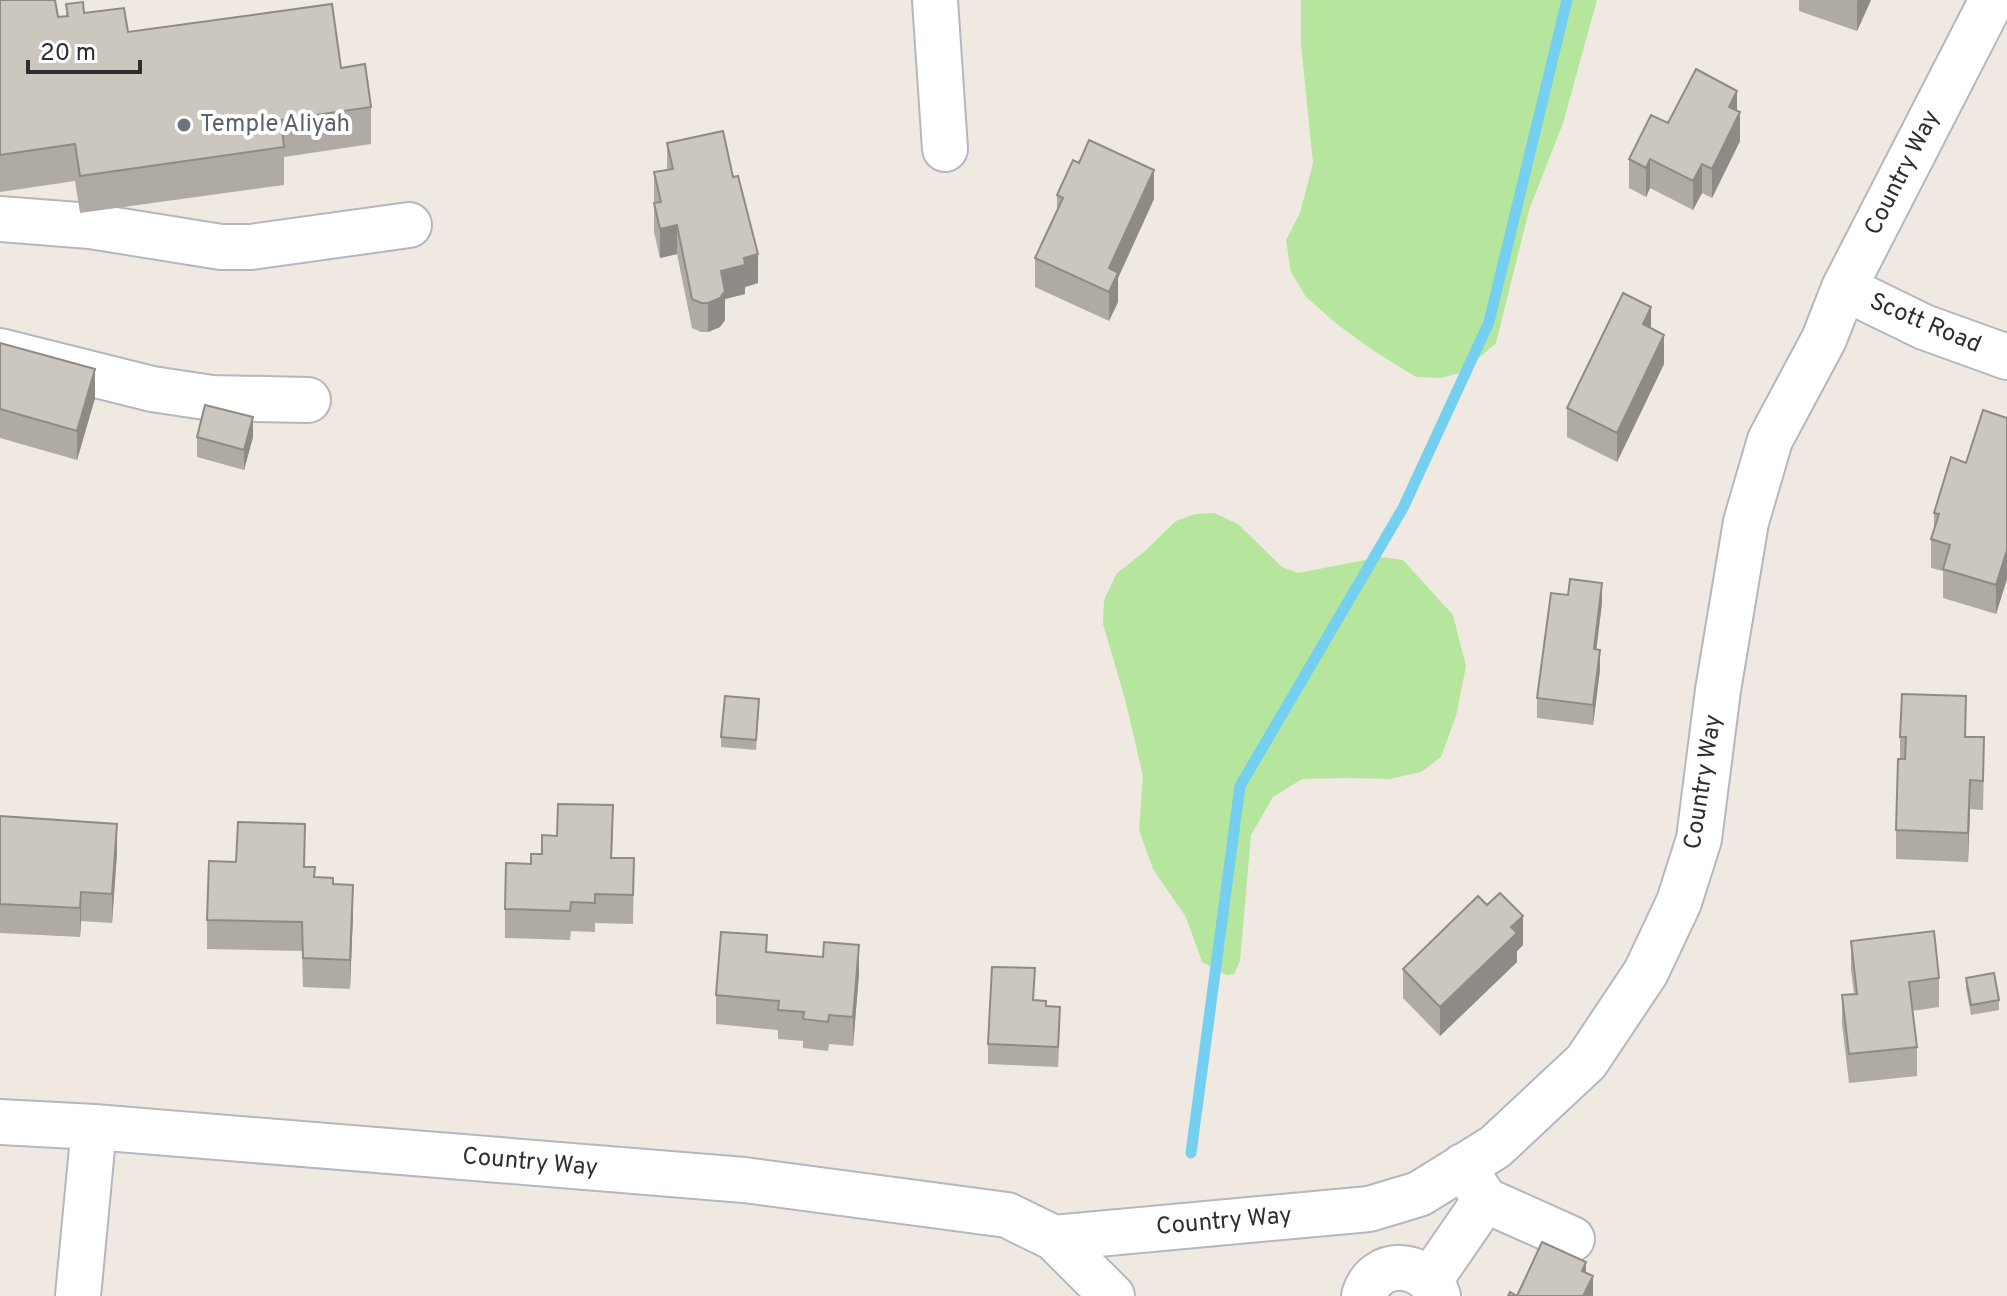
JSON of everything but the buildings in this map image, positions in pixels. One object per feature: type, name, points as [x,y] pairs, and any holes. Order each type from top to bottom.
[{"type":"street","points":[[935,0],[945,149]]},
{"type":"street","name":"Country Way","points":[[1054,1238],[1369,1209],[1419,1194],[1474,1183],[1495,1147],[1586,1062],[1646,972],[1679,902],[1699,839],[1718,690],[1746,522],[1770,440],[1824,339],[1844,288],[1992,0]]},
{"type":"street","points":[[0,219],[90,226],[221,247],[251,247],[409,225]]},
{"type":"street","name":"Scott Road","points":[[1844,288],[1924,327],[2007,357]]},
{"type":"street","points":[[0,351],[167,392],[212,398],[308,400]]},
{"type":"street","name":"Country Way","points":[[0,1122],[744,1180],[1007,1215],[1054,1238],[1112,1296]]},
{"type":"street","points":[[78,1296],[94,1127]]},
{"type":"street","points":[[1364,1296],[1373,1279],[1395,1268],[1419,1272],[1434,1288],[1474,1183],[1572,1239]]},
{"type":"green space","points":[[1301,0],[1597,0],[1563,123],[1529,210],[1496,343],[1463,372],[1441,378],[1416,377],[1338,325],[1306,297],[1291,272],[1286,240],[1300,213],[1313,163],[1301,44]]},
{"type":"green space","points":[[1214,513],[1238,524],[1282,567],[1298,573],[1381,557],[1403,560],[1453,615],[1466,666],[1456,716],[1441,757],[1421,772],[1390,779],[1302,779],[1273,797],[1251,835],[1240,961],[1234,974],[1226,975],[1202,962],[1186,917],[1153,869],[1139,830],[1143,776],[1103,624],[1104,600],[1117,573],[1176,521],[1195,514]]},
{"type":"waterway","points":[[1191,1153],[1240,786],[1403,508],[1489,322],[1567,0]]},
{"type":"place","name":"Temple Aliyah","points":[[184,125]]}]
